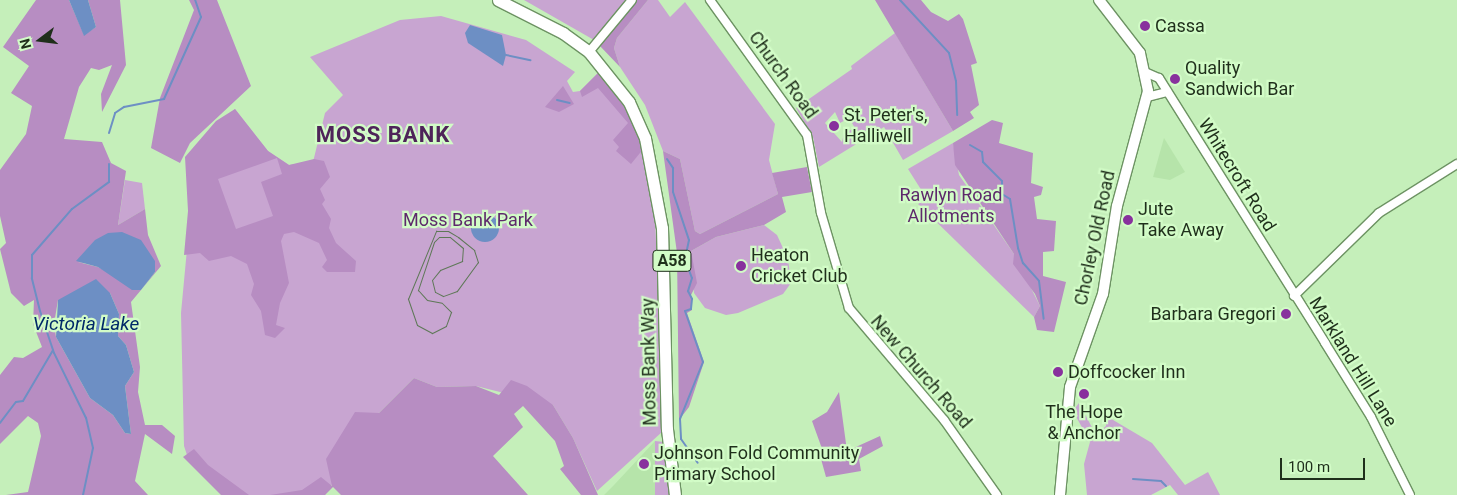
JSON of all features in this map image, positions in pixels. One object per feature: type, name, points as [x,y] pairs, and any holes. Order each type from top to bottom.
[{"type":"highway","name":"Moss Bank Way","points":[[498,0],[591,49],[629,102],[645,138],[656,179],[665,261],[667,429],[675,495]]},
{"type":"highway","name":"Moss Bank Way","points":[[514,0],[591,49],[625,82],[640,106],[659,157],[672,260],[674,411],[683,495]]},
{"type":"main road","name":"Chorley Old Road","points":[[1060,495],[1070,387],[1103,294],[1117,206],[1147,97],[1147,73],[1138,49],[1100,0]]},
{"type":"street","points":[[591,49],[632,0]]},
{"type":"street","name":"Church Road","points":[[710,0],[807,135],[834,262]]},
{"type":"street","name":"Whitecroft Road","points":[[1147,73],[1157,76],[1168,92],[1295,297]]},
{"type":"street","points":[[1147,97],[1168,92]]},
{"type":"street","points":[[1295,297],[1379,213],[1457,164]]},
{"type":"street","name":"New Church Road","points":[[834,262],[841,291],[853,316],[944,420],[997,495]]},
{"type":"street","name":"Markland Hill Lane","points":[[1295,297],[1372,417],[1410,495]]},
{"type":"shaded area","points":[[36,0],[69,0],[84,35],[96,27],[88,0],[120,0],[126,65],[102,112],[101,94],[112,65],[99,70],[91,68],[79,87],[64,139],[102,142],[111,163],[126,171],[118,225],[145,209],[148,235],[161,266],[131,302],[140,367],[138,392],[145,425],[162,425],[175,436],[172,454],[145,434],[135,481],[148,495],[6,495],[28,492],[41,436],[38,423],[28,416],[0,444],[0,375],[14,357],[23,358],[42,347],[33,324],[34,300],[24,306],[11,293],[0,249],[6,243],[0,216],[0,170],[26,134],[32,106],[11,93],[29,66],[3,47]],"holes":[[[78,262],[155,272],[141,290],[98,267]],[[110,293],[119,314],[118,336],[126,345],[134,372],[125,386],[131,434],[125,433],[113,415],[90,398],[56,337],[54,324],[58,300]]]},
{"type":"shaded area","points":[[189,0],[217,0],[251,86],[190,143],[180,163],[151,148],[160,98],[194,10]]},
{"type":"shaded area","points":[[637,0],[648,0],[617,38],[614,48],[620,67],[600,46]]},
{"type":"shaded area","points":[[875,0],[921,0],[931,12],[948,21],[959,14],[963,19],[977,63],[971,65],[979,105],[970,112],[974,118],[953,131]]},
{"type":"shaded area","points":[[598,73],[623,104],[644,148],[631,164],[616,151],[619,147],[613,140],[628,123],[598,88],[582,97],[580,91]]},
{"type":"shaded area","points":[[563,86],[574,104],[559,112],[545,107]]},
{"type":"shaded area","points":[[235,109],[268,151],[289,165],[314,159],[324,161],[330,177],[320,189],[325,200],[322,204],[331,219],[329,228],[336,243],[356,261],[355,272],[327,272],[322,267],[327,260],[319,243],[294,232],[284,234],[281,241],[289,283],[280,303],[276,325],[285,328],[275,338],[265,335],[261,311],[251,295],[254,284],[247,264],[231,256],[209,261],[200,253],[184,255],[188,211],[185,157],[216,121]],"holes":[[[277,158],[282,174],[261,182],[273,216],[236,229],[218,179]]]},
{"type":"shaded area","points":[[992,120],[1003,123],[999,143],[1033,153],[1031,183],[1043,187],[1041,195],[1034,197],[1037,219],[1056,221],[1054,251],[1043,252],[1043,276],[1066,282],[1054,332],[1037,330],[1034,317],[1040,306],[1035,294],[1013,264],[1014,254],[955,165],[953,143]]},
{"type":"shaded area","points":[[1164,138],[1185,172],[1170,180],[1153,177]]},
{"type":"shaded area","points":[[663,151],[680,159],[695,231],[700,234],[778,194],[772,173],[807,167],[812,192],[782,197],[786,212],[764,225],[716,237],[691,251],[697,283],[691,295],[692,310],[687,313],[704,362],[689,407],[679,420],[677,253]]},
{"type":"shaded area","points":[[414,378],[437,387],[476,386],[499,395],[511,380],[527,386],[553,405],[573,438],[598,495],[581,495],[560,469],[564,466],[555,441],[523,406],[514,414],[523,427],[493,456],[528,495],[341,495],[333,487],[325,495],[270,495],[302,490],[321,477],[332,486],[326,459],[355,412],[379,413]]},
{"type":"shaded area","points":[[839,392],[847,451],[880,436],[883,446],[859,459],[861,471],[826,477],[821,459],[825,457],[812,421],[827,412]]},
{"type":"shaded area","name":"Johnson Fold Community Primary School","points":[[655,441],[655,495],[604,495],[614,485]]},
{"type":"shaded area","points":[[194,449],[208,465],[249,495],[221,495],[183,457]]},
{"type":"green space","points":[[524,0],[626,0],[594,40]]},
{"type":"green space","points":[[648,0],[658,0],[670,17],[685,2],[775,124],[769,160],[778,194],[700,234],[695,231],[680,159],[663,151],[645,105],[620,67],[614,48],[617,38]]},
{"type":"green space","name":"Moss Bank Park","points":[[441,16],[526,40],[575,72],[567,81],[573,92],[580,91],[598,73],[623,104],[644,148],[655,210],[662,432],[597,491],[573,438],[553,405],[476,386],[437,387],[414,378],[379,413],[325,495],[225,495],[188,458],[184,446],[181,313],[190,217],[189,153],[235,109],[268,151],[289,165],[313,162],[325,113],[343,95],[310,57],[400,20]]},
{"type":"green space","points":[[895,33],[953,131],[903,160],[884,127],[819,167],[813,137],[796,108],[852,69],[851,66]],"holes":[[[835,112],[840,123],[849,118],[855,128],[844,133],[842,142],[825,123]]]},
{"type":"green space","name":"Rawlyn Road Allotments","points":[[953,143],[959,175],[1014,254],[1040,306],[1034,317],[918,204],[927,199],[908,169]]},
{"type":"green space","points":[[125,180],[142,183],[145,209],[118,225]]},
{"type":"green space","name":"Heaton Cricket Club","points":[[764,225],[777,235],[788,259],[791,283],[783,294],[738,313],[726,315],[705,308],[694,293],[691,251],[716,237]]},
{"type":"green space","points":[[1079,403],[1096,435],[1106,426],[1105,411],[1108,417],[1152,443],[1185,485],[1208,472],[1220,495],[1178,495],[1170,485],[1151,495],[1087,495],[1084,464],[1090,442],[1073,411]]},
{"type":"green space","points":[[655,441],[664,442],[671,495],[655,495]]},
{"type":"water","points":[[69,0],[88,0],[96,27],[84,36]]},
{"type":"water","points":[[470,25],[502,35],[506,55],[503,66],[468,43],[465,33]]},
{"type":"water","points":[[485,214],[495,218],[499,228],[495,238],[485,242],[475,238],[471,228],[475,218]]},
{"type":"water","points":[[122,232],[141,240],[155,261],[155,272],[141,290],[132,290],[98,267],[76,261],[95,240],[108,233]]},
{"type":"water","name":"Victoria Lake","points":[[96,279],[110,293],[119,314],[118,336],[126,345],[134,372],[125,386],[131,434],[125,433],[113,415],[90,398],[56,337],[58,300]]},
{"type":"waterway","points":[[109,133],[115,113],[124,107],[164,99],[201,17],[195,0]]},
{"type":"waterway","points":[[900,0],[949,53],[956,81],[957,115]]},
{"type":"waterway","points":[[506,55],[530,60]]},
{"type":"waterway","points":[[557,100],[570,103]]},
{"type":"waterway","points":[[970,145],[982,152],[983,162],[1002,181],[1002,194],[1010,199],[1018,248],[1023,263],[1039,281],[1044,319]]},
{"type":"waterway","points":[[667,159],[673,168],[673,192],[689,240],[685,259],[692,278],[688,291],[692,299],[691,309],[685,311],[703,362],[680,419],[681,439],[698,463]]},
{"type":"waterway","points":[[83,495],[93,448],[86,418],[54,353],[40,311],[32,278],[32,255],[72,209],[109,182],[109,164]]},
{"type":"waterway","points":[[0,423],[16,402],[23,401],[53,350]]},
{"type":"waterway","points":[[1133,479],[1161,481],[1166,486]]},
{"type":"tram line","points":[[436,231],[448,231],[458,237],[474,250],[478,262],[457,291],[443,296],[435,292],[432,280],[440,270],[462,261],[463,248],[450,237],[439,237],[434,242],[418,290],[427,300],[442,303],[451,312],[446,326],[432,333],[417,325],[408,299],[436,231]]},
{"type":"place","name":"Cassa","points":[[1145,26]]},
{"type":"place","name":"Quality Sandwich Bar","points":[[1175,79]]},
{"type":"place","name":"St. Peter's, Halliwell","points":[[834,126]]},
{"type":"place","name":"Jute Take Away","points":[[1128,220]]},
{"type":"place","name":"Heaton Cricket Club","points":[[741,266]]},
{"type":"place","name":"Barbara Gregori","points":[[1286,314]]},
{"type":"place","name":"Doffcocker Inn","points":[[1058,372]]},
{"type":"place","name":"The Hope & Anchor","points":[[1084,394]]},
{"type":"place","name":"Johnson Fold Community Primary School","points":[[644,464]]},
{"type":"district","name":"MOSS BANK","points":[[383,135]]}]
